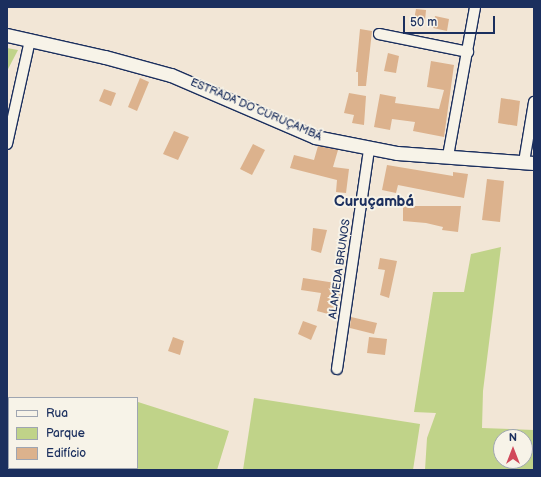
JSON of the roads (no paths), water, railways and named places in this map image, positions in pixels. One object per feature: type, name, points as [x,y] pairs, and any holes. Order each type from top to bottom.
[{"type":"street","points":[[448,156],[475,7]]},
{"type":"street","points":[[379,34],[468,52]]},
{"type":"street","name":"ESTRADA DO CURUÇAMBÁ","points":[[7,35],[171,75],[316,137],[369,149],[529,162]]},
{"type":"street","points":[[7,144],[30,40]]},
{"type":"street","points":[[529,162],[534,102]]},
{"type":"street","name":"ALAMEDA BRUNOS","points":[[337,370],[369,149]]},
{"type":"district","name":"Curuçambá","points":[[374,202]]}]
